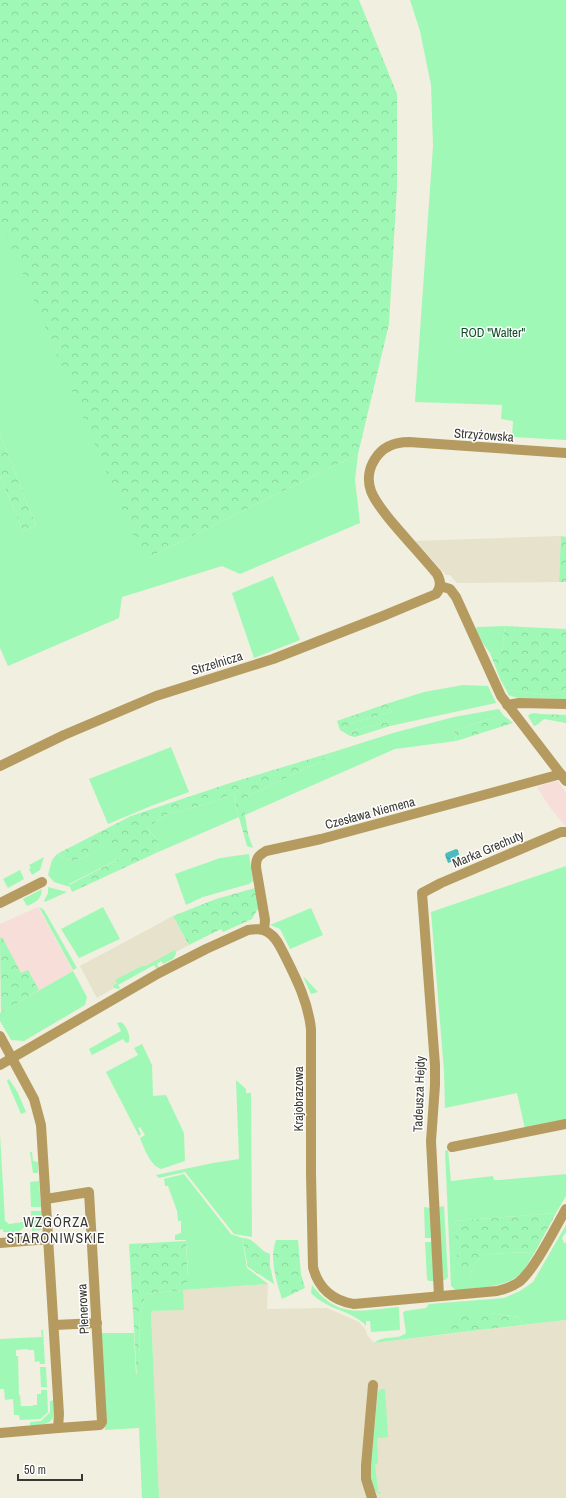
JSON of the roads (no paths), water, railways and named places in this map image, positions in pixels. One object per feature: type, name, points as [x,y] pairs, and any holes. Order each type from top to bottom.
[{"type":"street","name":"Strzyżowska","points":[[440,586],[440,578],[437,574],[376,502],[370,490],[369,476],[375,458],[384,449],[400,442],[566,452]]},
{"type":"street","points":[[440,586],[450,589],[456,597],[496,685],[507,705],[563,778]]},
{"type":"street","name":"Strzelnicza","points":[[0,766],[64,735],[156,696],[272,659],[432,597],[438,592],[440,586]]},
{"type":"street","points":[[507,705],[519,703],[566,704]]},
{"type":"street","name":"Czesława Niemena","points":[[264,930],[265,920],[256,860],[259,855],[266,851],[321,839],[563,778]]},
{"type":"street","name":"Marka Grechuty","points":[[422,893],[441,883],[561,832],[566,832]]},
{"type":"street","points":[[0,902],[42,882]]},
{"type":"street","name":"Tadeusza Hejdy","points":[[422,893],[435,1065],[431,1140],[438,1296]]},
{"type":"street","points":[[0,1065],[188,958],[248,930],[264,930]]},
{"type":"street","name":"Krajobrazowa","points":[[264,930],[275,938],[301,989],[309,1013],[311,1029],[313,1267],[318,1280],[327,1292],[333,1297],[346,1303],[361,1303],[506,1289],[517,1283],[530,1271],[566,1209]]},
{"type":"street","points":[[0,1036],[27,1084],[37,1109],[43,1139],[60,1414],[58,1428]]},
{"type":"street","points":[[452,1147],[566,1124]]},
{"type":"street","name":"Plenerowa","points":[[0,1433],[100,1425],[102,1422],[89,1192],[46,1199]]},
{"type":"street","points":[[0,1242],[49,1239]]},
{"type":"street","points":[[55,1325],[97,1324]]},
{"type":"street","points":[[372,1498],[366,1479],[366,1466],[373,1385]]},
{"type":"water","points":[[456,849],[458,850],[460,859],[448,863],[445,855],[446,853]]},
{"type":"district","name":"WZGÓRZA STARONIWSKIE","points":[[56,1230]]},
{"type":"park label","name":"ROD \"Walter\"","points":[[493,332]]}]
